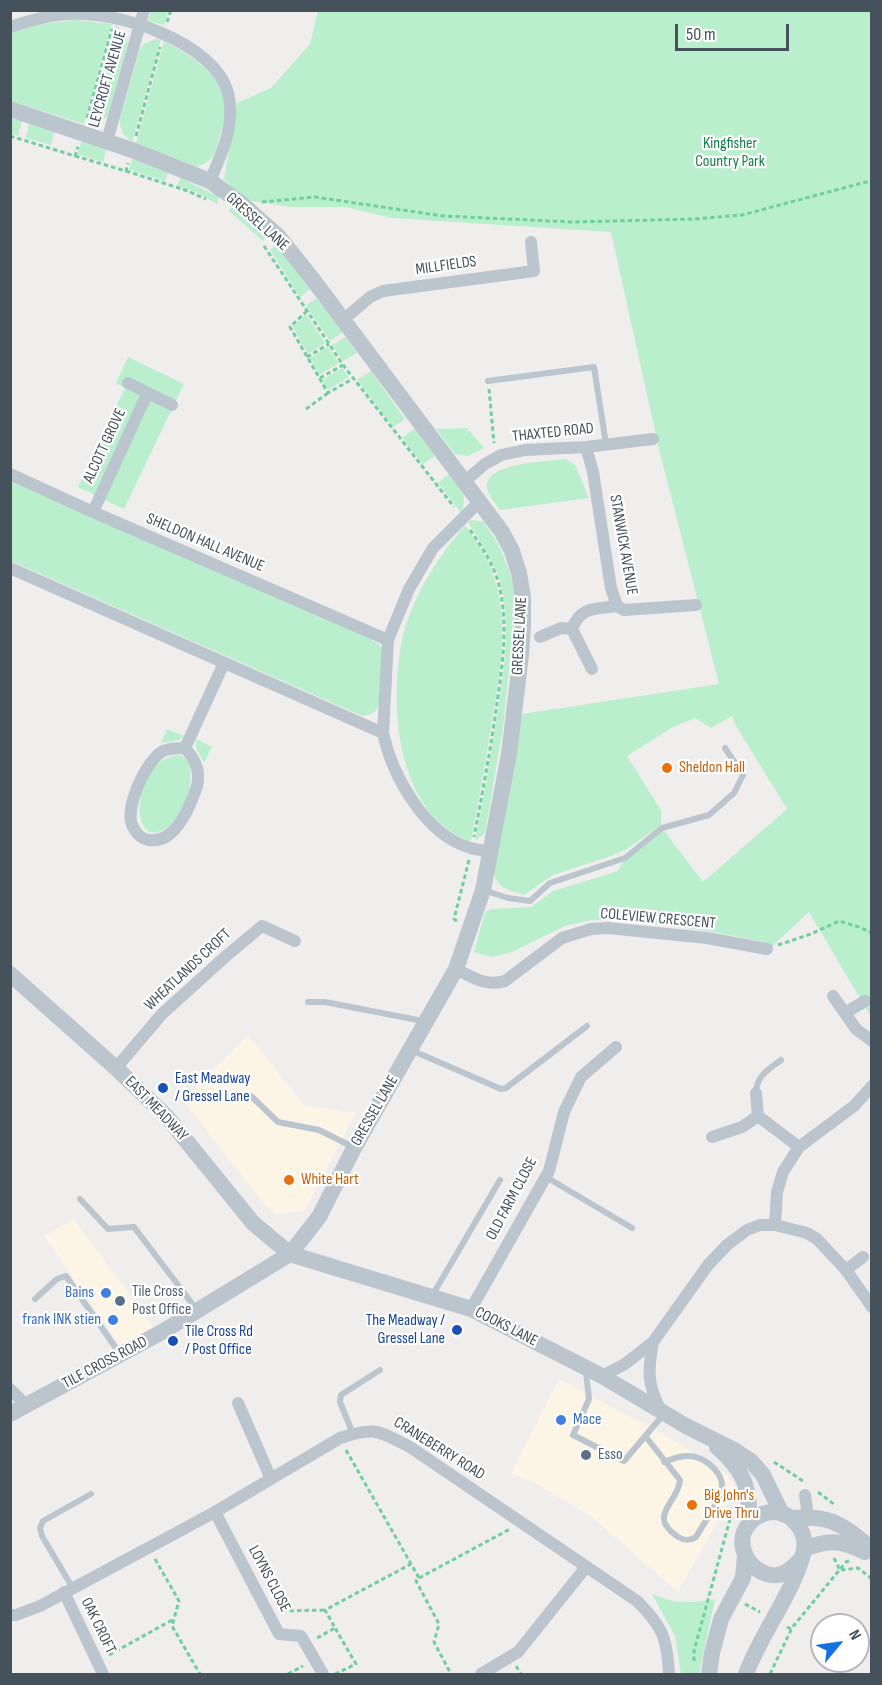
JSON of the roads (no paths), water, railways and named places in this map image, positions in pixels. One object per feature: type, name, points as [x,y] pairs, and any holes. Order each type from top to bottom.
[{"type":"street","name":"LEYCROFT AVENUE","points":[[107,141],[144,10]]},
{"type":"street","name":"LEYCROFT AVENUE","points":[[10,27],[33,20],[69,14],[97,15],[164,34],[204,59],[219,73],[228,92],[231,114],[224,148],[210,181]]},
{"type":"street","name":"GRESSEL LANE","points":[[10,109],[107,141],[210,181],[242,204],[278,236],[480,501],[512,551],[519,573],[523,597],[520,666],[508,754],[483,890],[456,969],[354,1148],[319,1217],[290,1254]]},
{"type":"street","name":"MILLFIELDS","points":[[343,320],[370,297],[383,291],[534,271],[531,243]]},
{"type":"street","points":[[128,383],[172,405]]},
{"type":"street","name":"ALCOTT GROVE","points":[[93,512],[147,393]]},
{"type":"street","name":"THAXTED ROAD","points":[[465,481],[485,464],[501,455],[525,450],[586,447],[653,439]]},
{"type":"street","name":"STANWICK AVENUE","points":[[586,447],[594,472],[611,588],[617,606],[624,610],[696,606]]},
{"type":"street","name":"SHELDON HALL AVENUE","points":[[10,474],[388,640]]},
{"type":"street","points":[[480,501],[433,548],[409,589],[388,640],[383,733],[399,780],[428,821],[447,836],[467,847],[490,852]]},
{"type":"street","points":[[10,568],[383,733]]},
{"type":"street","points":[[592,669],[577,642],[573,629],[575,620],[583,612],[617,606]]},
{"type":"street","points":[[540,637],[561,628],[573,629]]},
{"type":"street","points":[[185,748],[224,663]]},
{"type":"street","points":[[174,748],[185,748],[197,764],[198,784],[192,797],[178,826],[168,837],[150,840],[142,838],[133,826],[130,812],[142,780],[156,756],[174,748]]},
{"type":"street","name":"WHEATLANDS CROFT","points":[[116,1068],[162,1014],[262,926],[295,941]]},
{"type":"street","name":"COLEVIEW CRESCENT","points":[[456,969],[481,981],[496,983],[505,981],[562,938],[591,929],[608,928],[707,938],[767,949]]},
{"type":"street","name":"EAST MEADWAY","points":[[10,974],[116,1068],[167,1117],[253,1223],[290,1254]]},
{"type":"street","points":[[833,996],[856,1029],[872,1041]]},
{"type":"street","points":[[845,1013],[866,1001]]},
{"type":"street","name":"OLD FARM CLOSE","points":[[471,1309],[549,1171],[564,1112],[582,1077],[616,1047]]},
{"type":"street","points":[[775,1225],[777,1192],[783,1172],[799,1147],[854,1106],[872,1086]]},
{"type":"street","points":[[756,1094],[758,1116],[799,1147]]},
{"type":"street","points":[[712,1137],[742,1127],[758,1116]]},
{"type":"street","points":[[602,1376],[625,1364],[653,1342],[708,1265],[727,1245],[747,1230],[760,1225],[775,1225],[807,1233],[817,1239],[846,1270],[872,1306]]},
{"type":"street","name":"COOKS LANE","points":[[290,1254],[471,1309],[602,1376],[734,1450],[751,1461],[794,1516],[801,1531],[802,1554]]},
{"type":"street","name":"TILE CROSS ROAD","points":[[10,1414],[198,1311],[290,1254]]},
{"type":"street","points":[[846,1270],[863,1257]]},
{"type":"street","points":[[653,1342],[648,1367],[649,1379],[652,1393],[663,1410]]},
{"type":"street","points":[[10,1389],[26,1405]]},
{"type":"street","points":[[238,1403],[271,1479]]},
{"type":"street","name":"CRANEBERRY ROAD","points":[[10,1614],[16,1615],[40,1606],[215,1512],[340,1438],[378,1431],[410,1447],[637,1601],[654,1618],[664,1635],[669,1674]]},
{"type":"street","name":"COOKS LANE","points":[[706,1436],[731,1459],[744,1479],[748,1494],[750,1522],[743,1539],[745,1556],[743,1578],[721,1619],[709,1674]]},
{"type":"street","points":[[794,1516],[805,1495]]},
{"type":"street","name":"LOYNS CLOSE","points":[[215,1512],[279,1634],[301,1636],[323,1674]]},
{"type":"street","points":[[750,1522],[762,1514],[773,1512],[825,1518],[843,1526],[872,1549]]},
{"type":"street","points":[[745,1556],[756,1568],[778,1575],[790,1570],[802,1554],[823,1542],[835,1541],[849,1544],[872,1555]]},
{"type":"street","points":[[746,1674],[754,1651],[792,1582],[802,1554]]},
{"type":"street","points":[[481,1674],[518,1652],[586,1567]]},
{"type":"street","name":"OAK CROFT","points":[[68,1590],[103,1674]]},
{"type":"lane","points":[[488,381],[594,367],[606,444]]},
{"type":"lane","points":[[483,890],[508,898],[530,901],[550,883],[626,858],[662,828],[709,815],[734,793],[743,775],[725,748]]},
{"type":"lane","points":[[308,1002],[325,1002],[427,1021]]},
{"type":"lane","points":[[410,1050],[501,1089],[506,1088],[587,1026]]},
{"type":"lane","points":[[756,1094],[759,1078],[782,1060]]},
{"type":"lane","points":[[251,1096],[278,1122],[319,1130],[354,1148]]},
{"type":"lane","points":[[545,1177],[632,1228]]},
{"type":"lane","points":[[432,1297],[500,1180]]},
{"type":"lane","points":[[80,1199],[108,1229],[134,1227],[198,1311]]},
{"type":"lane","points":[[35,1299],[57,1279],[66,1276],[121,1355]]},
{"type":"lane","points":[[585,1367],[589,1399],[573,1435],[624,1461],[646,1437],[663,1410]]},
{"type":"lane","points":[[353,1434],[340,1402],[341,1395],[380,1370]]},
{"type":"lane","points":[[646,1437],[664,1462],[680,1480],[680,1488],[663,1515],[664,1521],[679,1538],[692,1539],[696,1537],[720,1493],[721,1478],[717,1472],[696,1457],[681,1457],[664,1462]]},
{"type":"lane","points":[[68,1590],[40,1528],[43,1521],[91,1494]]},
{"type":"place","name":"Sheldon Hall","points":[[667,768]]},
{"type":"place","name":"East Meadway / Gressel Lane","points":[[163,1088]]},
{"type":"place","name":"White Hart","points":[[289,1180]]},
{"type":"place","name":"Bains","points":[[106,1293]]},
{"type":"place","name":"Tile Cross Post Office","points":[[120,1301]]},
{"type":"place","name":"frank INK stien","points":[[113,1320]]},
{"type":"place","name":"The Meadway / Gressel Lane","points":[[457,1330]]},
{"type":"place","name":"Tile Cross Rd / Post Office","points":[[173,1341]]},
{"type":"place","name":"Mace","points":[[561,1420]]},
{"type":"place","name":"Esso","points":[[586,1455]]},
{"type":"place","name":"Big John's Drive Thru","points":[[692,1505]]},
{"type":"park label","name":"Kingfisher Country Park","points":[[730,153]]}]
